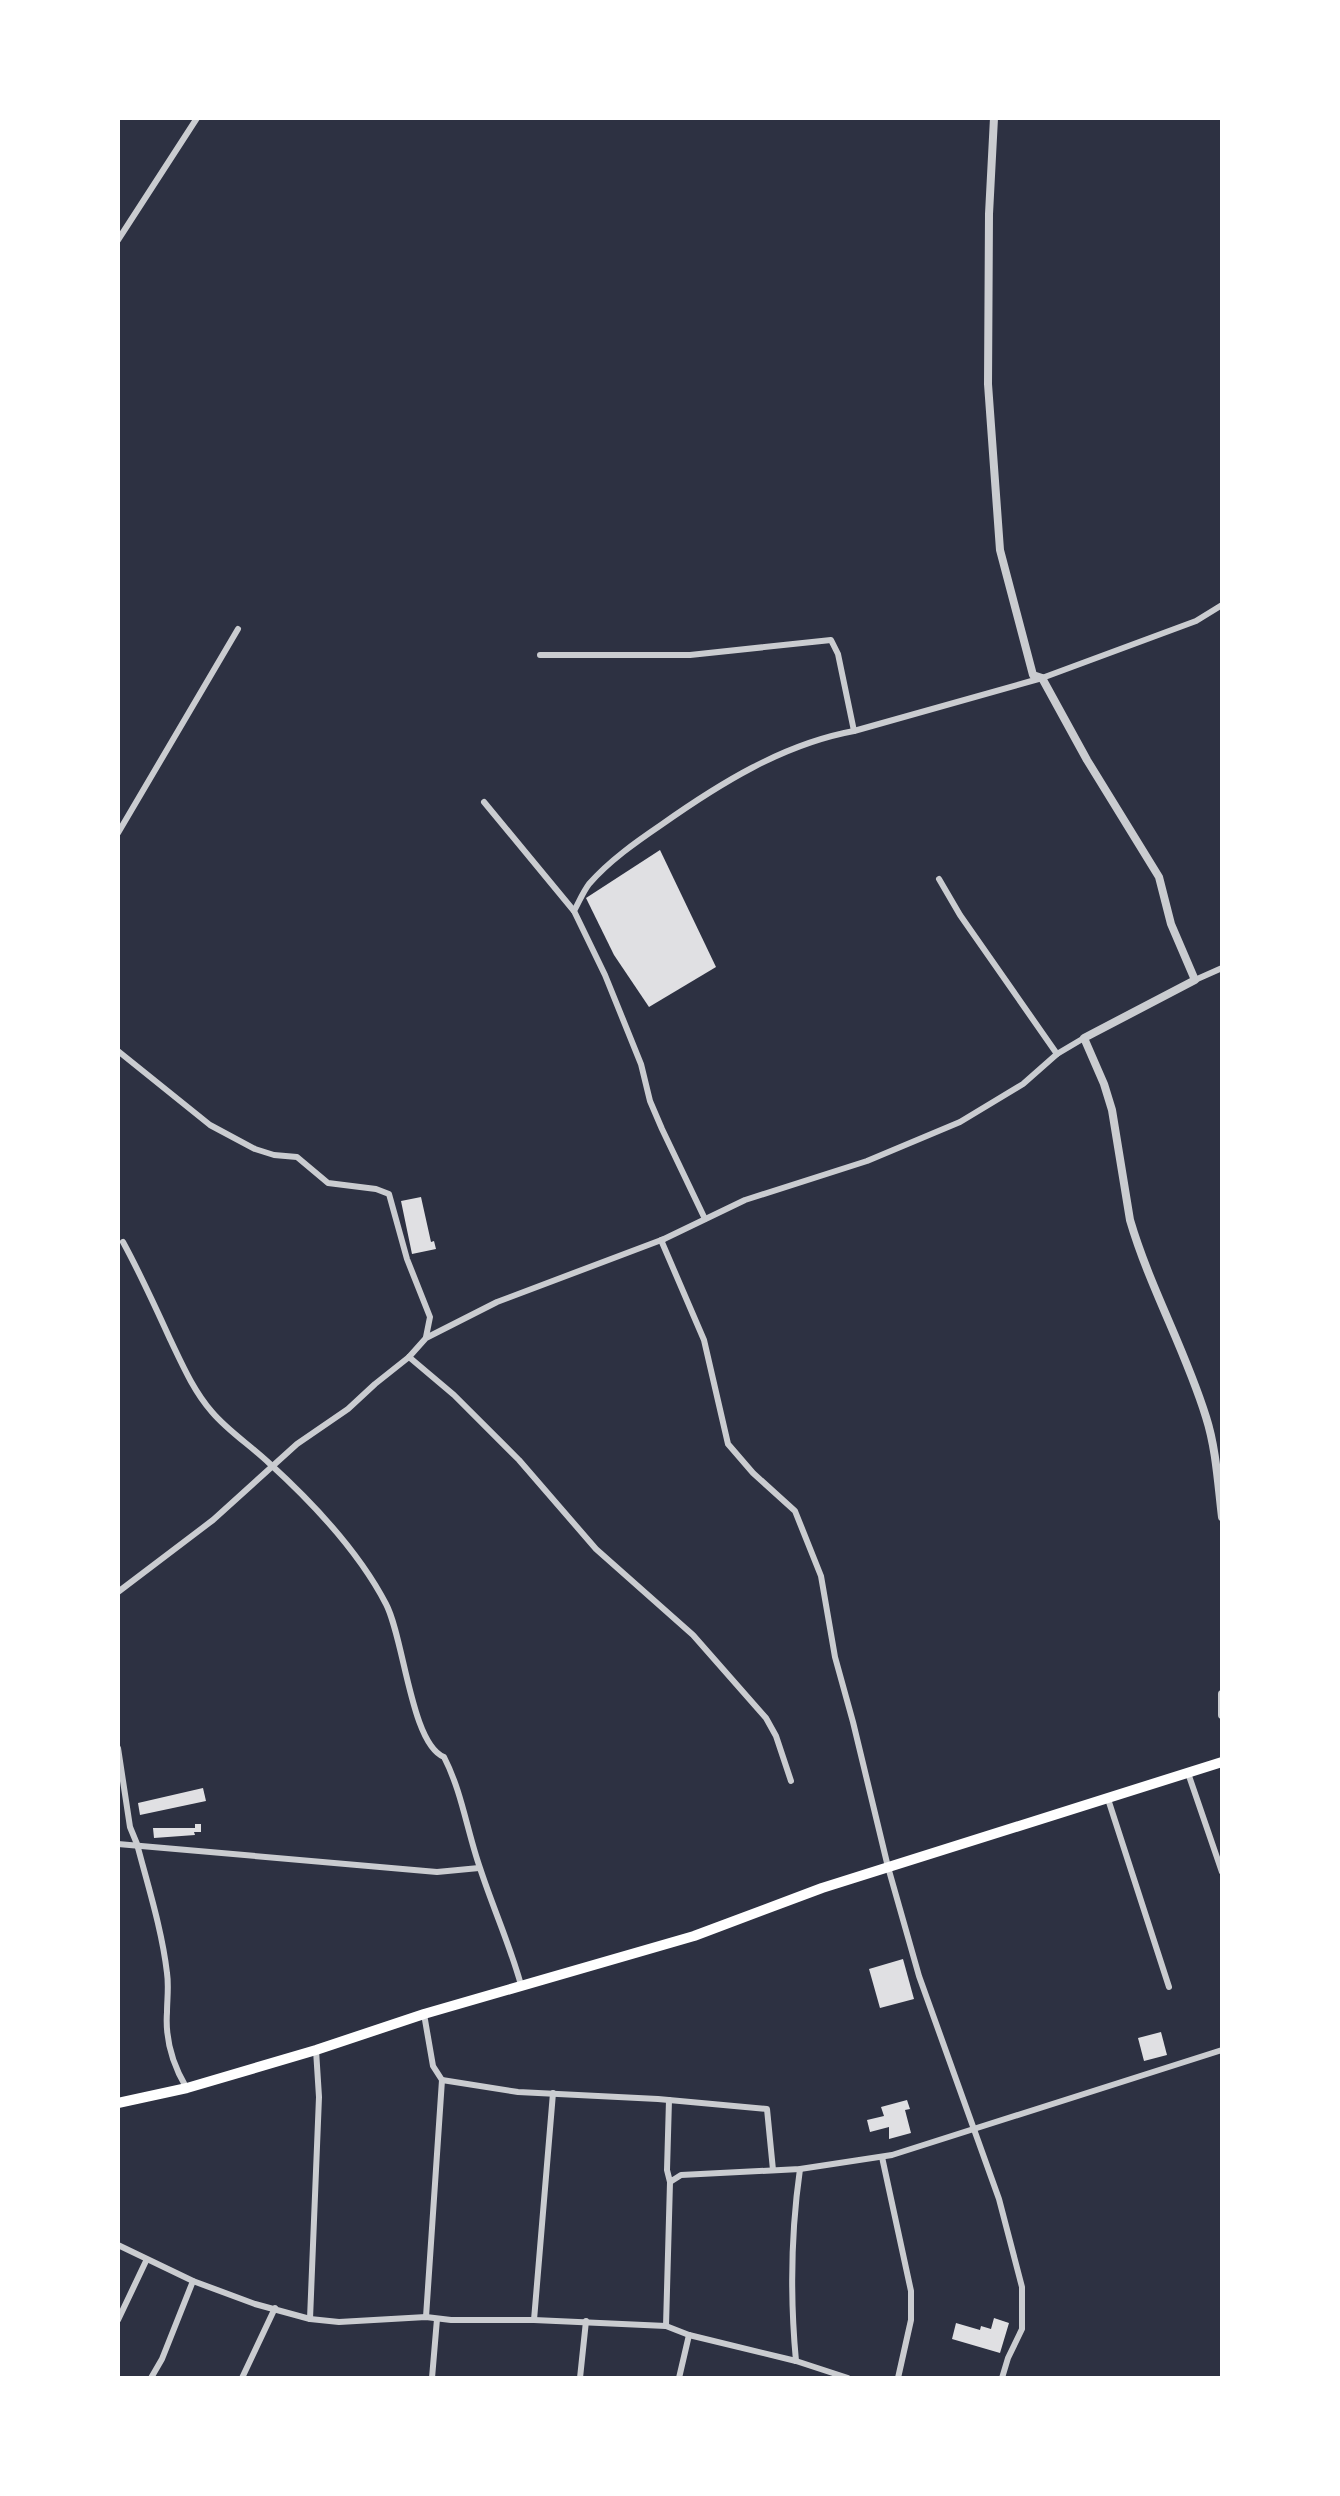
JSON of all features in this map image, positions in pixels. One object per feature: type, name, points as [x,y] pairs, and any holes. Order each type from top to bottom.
[{"type":"highway","points":[[118,2103],[187,2088],[712,1930],[822,1888],[1222,1762]]},
{"type":"street","points":[[118,240],[198,118]]},
{"type":"street","points":[[994,118],[988,384],[1000,550],[1033,675],[1042,678],[1159,877],[1171,924],[1195,980]]},
{"type":"street","points":[[574,910],[589,884],[630,846],[704,795],[777,756],[831,736],[1042,678],[1196,621],[1222,605]]},
{"type":"street","points":[[118,833],[238,629]]},
{"type":"street","points":[[540,655],[690,654],[831,640],[838,654],[854,732]]},
{"type":"street","points":[[484,802],[574,910],[641,1064],[650,1101],[705,1219]]},
{"type":"street","points":[[939,879],[1057,1054]]},
{"type":"street","points":[[118,1592],[213,1520],[297,1444],[348,1409],[426,1338],[498,1302],[664,1239],[745,1200],[867,1161],[960,1122],[1023,1084],[1057,1054],[1084,1038],[1220,969],[1222,979]]},
{"type":"street","points":[[1084,1038],[1112,1110],[1135,1238],[1158,1301],[1188,1362],[1208,1422],[1222,1517]]},
{"type":"street","points":[[118,1051],[210,1125],[255,1149],[297,1156],[328,1182],[389,1194],[407,1260],[430,1316],[426,1338]]},
{"type":"street","points":[[664,1239],[660,1240],[704,1340],[728,1444],[795,1512],[822,1576],[835,1657],[888,1867],[919,1976],[999,2198],[1022,2287],[1022,2329],[1002,2378]]},
{"type":"street","points":[[124,1242],[190,1383],[220,1420],[272,1465],[336,1532],[388,1607],[420,1728],[435,1754],[444,1757],[455,1781],[480,1868],[522,1985]]},
{"type":"street","points":[[408,1357],[454,1395],[519,1460],[596,1549],[693,1635],[766,1718],[791,1781]]},
{"type":"street","points":[[1222,1694],[1222,1715]]},
{"type":"street","points":[[118,1748],[130,1827],[167,1970],[166,2018],[175,2069],[187,2088]]},
{"type":"street","points":[[1188,1773],[1222,1872]]},
{"type":"street","points":[[1108,1799],[1170,1988]]},
{"type":"street","points":[[118,1844],[437,1872],[480,1868]]},
{"type":"street","points":[[424,2014],[433,2066],[442,2080],[426,2318]]},
{"type":"street","points":[[310,2318],[319,2097],[316,2050]]},
{"type":"street","points":[[670,2182],[681,2175],[800,2169],[882,2157],[1222,2050]]},
{"type":"street","points":[[442,2080],[518,2092],[768,2109],[774,2170]]},
{"type":"street","points":[[534,2320],[553,2093]]},
{"type":"street","points":[[666,2326],[669,2100]]},
{"type":"street","points":[[882,2157],[911,2290],[911,2320],[898,2378]]},
{"type":"street","points":[[796,2361],[792,2321],[794,2209],[800,2169]]},
{"type":"street","points":[[118,2246],[193,2282],[310,2318],[339,2322],[426,2318],[666,2326],[796,2361],[824,2375],[848,2378]]},
{"type":"street","points":[[118,2320],[146,2260]]},
{"type":"street","points":[[151,2378],[193,2282]]},
{"type":"street","points":[[242,2378],[275,2308]]},
{"type":"street","points":[[432,2378],[438,2319]]},
{"type":"street","points":[[580,2378],[586,2321]]},
{"type":"street","points":[[678,2378],[689,2335]]},
{"type":"building","points":[[660,850],[716,967],[649,1007],[614,955],[586,898]]},
{"type":"building","points":[[421,1197],[436,1249],[412,1254],[401,1201]]},
{"type":"building","points":[[203,1788],[206,1801],[140,1815],[138,1803]]},
{"type":"building","points":[[195,1824],[201,1824],[201,1832],[194,1832],[195,1835],[154,1838],[153,1828],[195,1828]]},
{"type":"building","points":[[903,1959],[914,1999],[880,2008],[869,1969]]},
{"type":"building","points":[[1161,2032],[1167,2055],[1144,2061],[1138,2038]]},
{"type":"building","points":[[907,2100],[910,2109],[905,2110],[911,2133],[889,2139],[889,2127],[870,2132],[867,2120],[884,2116],[881,2107]]},
{"type":"building","points":[[994,2318],[1009,2323],[1000,2353],[952,2339],[956,2323],[991,2329]]}]
